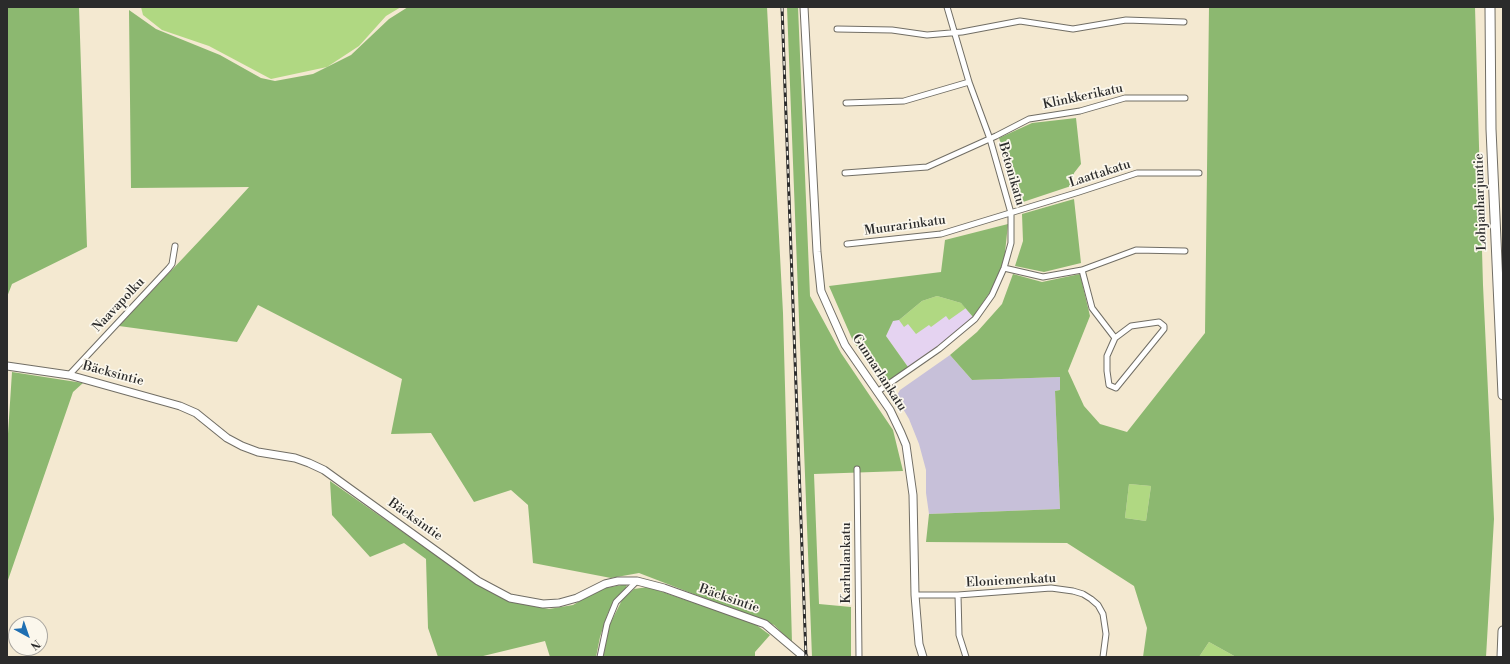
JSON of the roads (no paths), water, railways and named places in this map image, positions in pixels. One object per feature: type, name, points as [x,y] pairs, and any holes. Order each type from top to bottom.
[{"type":"highway","name":"Lohjanharjuntie","points":[[1490,7],[1491,129],[1503,395]]},
{"type":"highway","points":[[1502,657],[1503,631]]},
{"type":"street","name":"Gunnarlankatu","points":[[804,7],[817,252],[821,291],[845,345],[896,421],[908,452],[913,495],[915,595],[919,644],[923,657]]},
{"type":"street","name":"Betonikatu","points":[[877,392],[939,349],[975,319],[992,295],[1004,268],[1011,243],[1011,213],[990,139],[969,82],[946,7]]},
{"type":"street","points":[[838,29],[892,30],[927,35],[1020,21],[1073,29],[1126,20],[1184,22]]},
{"type":"street","points":[[846,103],[904,101],[969,82]]},
{"type":"street","name":"Klinkkerikatu","points":[[845,173],[927,167],[990,139],[1029,119],[1080,111],[1125,98],[1185,98]]},
{"type":"street","name":"Laattakatu","points":[[1011,213],[1137,172],[1199,173]]},
{"type":"street","name":"Muurarinkatu","points":[[847,244],[941,234],[1011,213]]},
{"type":"street","name":"Naavapolku","points":[[68,375],[169,268],[172,264],[175,246]]},
{"type":"street","points":[[1004,268],[1043,277],[1082,270],[1136,250],[1184,251]]},
{"type":"street","points":[[1082,270],[1092,308],[1116,338]]},
{"type":"street","points":[[1160,322],[1164,326],[1164,328],[1116,388],[1109,385],[1106,371],[1107,356],[1116,338],[1131,326],[1160,322]]},
{"type":"street","name":"Bäcksintie","points":[[7,366],[68,375],[180,406],[196,413],[227,438],[242,446],[258,452],[295,458],[324,470],[478,580],[510,598],[543,604],[559,603],[577,598],[605,584],[618,581],[637,581],[664,588],[765,624],[804,657]]},
{"type":"street","name":"Karhulankatu","points":[[857,470],[859,657]]},
{"type":"street","points":[[600,657],[607,624],[616,602],[637,581]]},
{"type":"street","name":"Eloniemenkatu","points":[[915,595],[958,595],[1050,588],[1083,594],[1098,605],[1103,614],[1106,634],[1103,657]]},
{"type":"street","points":[[958,595],[959,635],[966,657]]},
{"type":"railway","points":[[782,7],[806,657]]}]
